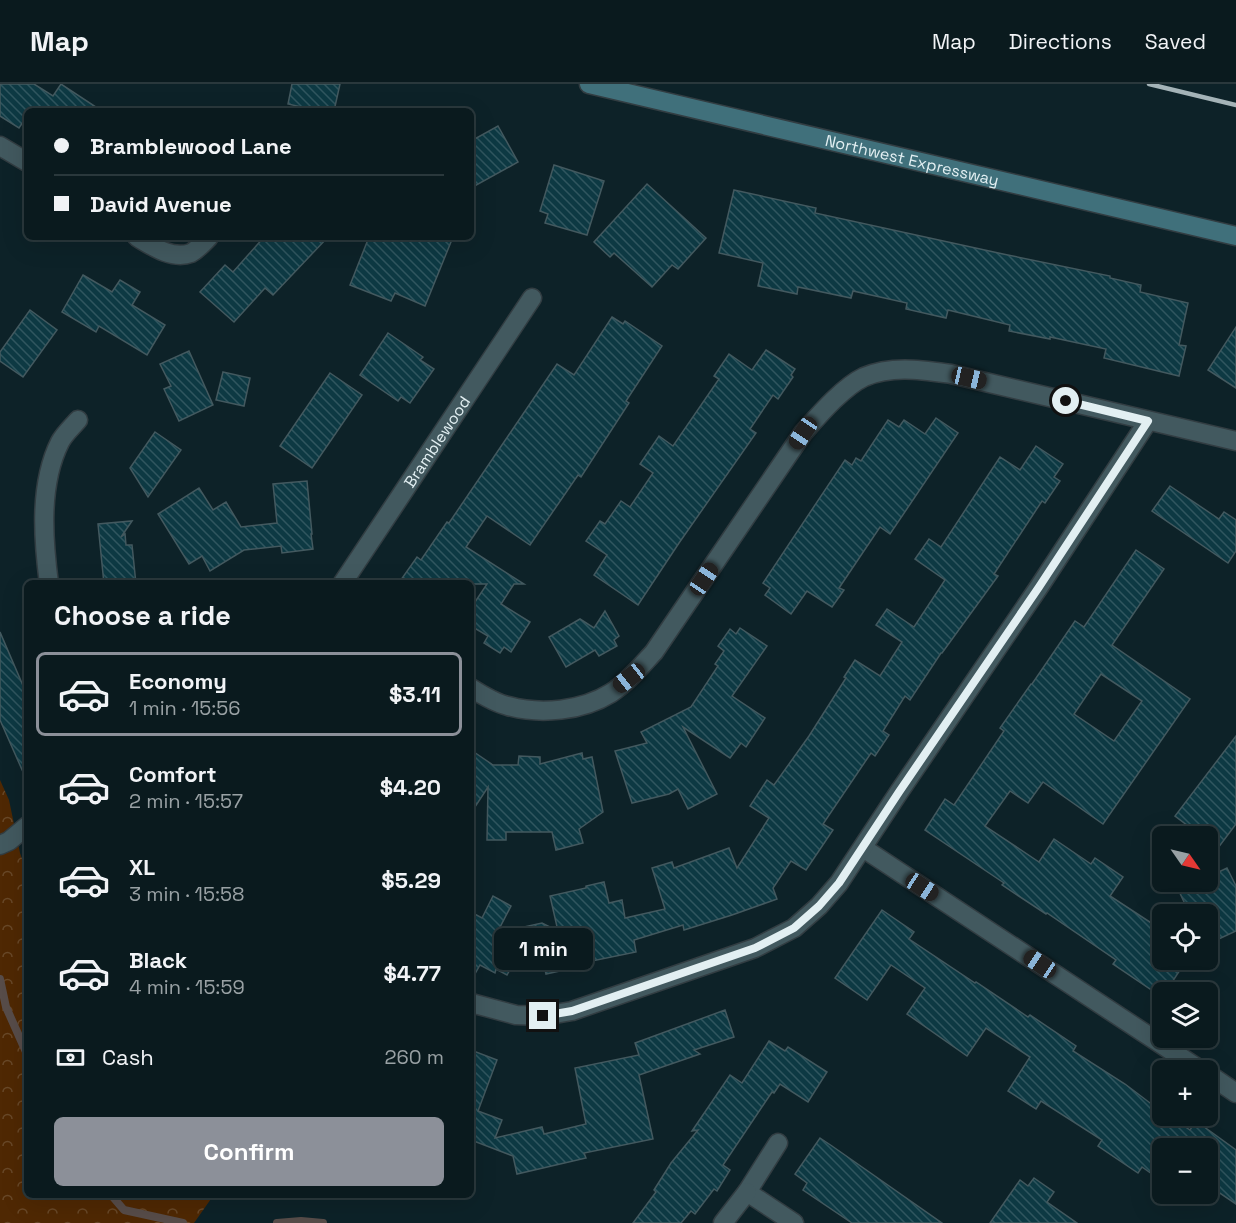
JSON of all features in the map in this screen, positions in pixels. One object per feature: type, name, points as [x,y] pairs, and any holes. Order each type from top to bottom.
[{"type":"main road","name":"Northwest Expressway","points":[[588,84],[1236,236]]},
{"type":"street","points":[[0,146],[24,160]]},
{"type":"street","points":[[142,240],[170,254],[183,255],[199,247],[205,240]]},
{"type":"street","name":"Bramblewood","points":[[345,580],[532,298]]},
{"type":"street","points":[[474,690],[507,706],[528,710],[556,710],[586,704],[611,693],[654,652],[803,433],[825,408],[864,377],[892,370],[918,369],[951,374],[1236,441]]},
{"type":"street","points":[[49,580],[45,511],[50,468],[61,440],[78,420]]},
{"type":"street","points":[[474,1004],[516,1014],[543,1016],[572,1011],[755,948],[794,928],[819,906],[839,883],[1148,421]]},
{"type":"street","points":[[0,845],[9,841],[24,828]]},
{"type":"street","points":[[862,848],[1185,1060]]},
{"type":"street","points":[[1218,1081],[1236,1093]]},
{"type":"street","points":[[723,1223],[747,1192],[778,1143]]},
{"type":"street","points":[[747,1192],[794,1223]]},
{"type":"green space","points":[[0,780],[9,800],[24,864],[24,1198],[212,1198],[194,1223],[0,1223]]},
{"type":"building","points":[[0,84],[34,84],[53,96],[61,84],[97,108],[24,108],[24,120],[19,128],[0,116]]},
{"type":"building","points":[[292,84],[340,84],[335,108],[306,108],[288,104]]},
{"type":"building","points":[[498,126],[518,162],[474,186],[474,139]]},
{"type":"building","points":[[554,165],[604,181],[587,235],[545,223],[548,214],[540,211]]},
{"type":"building","points":[[647,184],[706,238],[678,269],[672,265],[652,287],[614,253],[610,257],[594,242]]},
{"type":"building","points":[[734,190],[816,208],[815,213],[1110,276],[1110,278],[1141,285],[1140,292],[1188,303],[1179,345],[1186,346],[1179,376],[1104,358],[1106,349],[1009,331],[1010,325],[948,310],[946,318],[906,309],[907,303],[853,291],[851,298],[798,287],[797,294],[758,286],[763,263],[719,253]]},
{"type":"building","points":[[261,240],[325,240],[273,295],[265,288],[234,322],[200,292],[225,265],[233,272]]},
{"type":"building","points":[[368,240],[452,240],[425,306],[395,293],[391,301],[350,285]]},
{"type":"building","points":[[83,275],[112,292],[120,280],[140,292],[132,305],[165,325],[147,355],[99,326],[96,332],[62,312]]},
{"type":"building","points":[[30,310],[57,330],[23,377],[0,361],[0,352]]},
{"type":"building","points":[[612,317],[623,324],[625,321],[662,346],[626,401],[629,403],[581,477],[578,475],[530,545],[487,516],[466,547],[524,584],[514,584],[501,604],[530,622],[511,652],[504,647],[500,653],[484,643],[488,636],[474,628],[474,604],[487,584],[474,584],[474,580],[401,580],[417,557],[421,560],[447,522],[449,523],[557,364],[574,375]]},
{"type":"building","points":[[1236,327],[1236,388],[1208,370]]},
{"type":"building","points":[[388,333],[423,357],[420,360],[434,369],[410,403],[401,397],[398,401],[360,375]]},
{"type":"building","points":[[766,350],[795,369],[791,375],[793,377],[778,399],[773,395],[750,429],[756,433],[638,605],[594,575],[607,555],[586,541],[600,521],[605,524],[621,501],[630,507],[653,473],[640,464],[659,436],[673,446],[719,379],[714,376],[729,354],[752,370]]},
{"type":"building","points":[[189,351],[213,405],[179,421],[164,389],[171,386],[160,364]]},
{"type":"building","points":[[223,372],[250,378],[244,406],[216,400]]},
{"type":"building","points":[[330,373],[362,395],[312,468],[280,446]]},
{"type":"building","points":[[936,418],[958,433],[890,534],[880,527],[839,588],[844,590],[832,607],[807,591],[791,614],[765,595],[770,588],[763,583],[845,460],[852,465],[856,458],[861,461],[888,420],[899,427],[904,420],[925,434]]},
{"type":"building","points":[[155,432],[181,450],[148,497],[130,468]]},
{"type":"building","points":[[1036,446],[1063,464],[1054,477],[1060,481],[1045,503],[1042,501],[994,574],[998,576],[941,653],[910,700],[905,696],[883,731],[889,735],[875,756],[871,753],[823,824],[833,830],[806,870],[791,861],[773,888],[777,899],[684,930],[683,925],[634,940],[636,952],[577,964],[578,967],[546,974],[544,965],[537,967],[530,933],[507,975],[496,969],[495,973],[480,965],[474,976],[474,914],[482,918],[493,896],[511,906],[497,933],[542,923],[558,931],[550,896],[604,882],[609,903],[622,900],[625,918],[665,909],[652,868],[672,862],[674,868],[729,848],[737,868],[769,818],[750,806],[767,780],[774,785],[809,736],[855,660],[880,676],[902,642],[876,625],[887,609],[914,627],[945,580],[915,559],[929,539],[941,547],[1000,457],[1020,470]]},
{"type":"building","points":[[307,481],[313,549],[282,553],[281,546],[244,550],[210,571],[202,556],[189,564],[158,514],[199,488],[213,510],[226,502],[241,527],[277,523],[273,484]]},
{"type":"building","points":[[1170,486],[1219,519],[1224,512],[1236,520],[1236,551],[1228,563],[1152,511]]},
{"type":"building","points":[[132,521],[121,537],[125,534],[126,545],[132,545],[136,580],[104,580],[98,524]]},
{"type":"building","points":[[1136,550],[1164,569],[1112,645],[1190,699],[1103,824],[1043,782],[1028,803],[1010,791],[985,826],[1039,862],[1054,839],[1091,864],[1095,858],[1123,877],[1110,896],[1152,923],[1152,970],[1180,970],[1172,982],[1152,982],[1152,990],[1113,964],[1116,960],[1002,885],[1004,883],[925,830],[945,799],[954,805],[1004,731],[1000,728],[1075,621],[1084,627]],"holes":[[[1101,674],[1142,701],[1114,741],[1074,714]]]},
{"type":"building","points":[[605,611],[619,636],[614,640],[617,646],[599,656],[595,650],[566,667],[549,637],[580,619],[594,628]]},
{"type":"building","points":[[740,628],[767,646],[732,696],[765,718],[746,747],[741,743],[730,758],[683,727],[717,794],[688,809],[678,789],[669,794],[632,803],[615,751],[647,743],[641,732],[691,707],[718,666],[715,664],[724,651],[718,646],[730,629],[736,634]]},
{"type":"building","points":[[0,632],[24,688],[24,774],[0,720]]},
{"type":"building","points":[[1236,736],[1236,824],[1218,848],[1218,826],[1188,826],[1175,816]]},
{"type":"building","points":[[474,752],[493,765],[518,765],[519,756],[540,757],[540,764],[582,753],[583,759],[592,757],[603,812],[579,829],[583,843],[556,850],[552,832],[506,832],[506,840],[487,840],[488,787],[474,808]]},
{"type":"building","points":[[1227,868],[1236,886],[1236,931],[1218,939],[1218,904],[1185,904],[1179,892],[1218,892],[1218,872]]},
{"type":"building","points":[[882,910],[914,932],[909,939],[1076,1046],[1073,1051],[1152,1104],[1152,1126],[1184,1126],[1190,1130],[1193,1126],[1203,1126],[1236,1150],[1236,1204],[1218,1192],[1218,1138],[1152,1138],[1152,1174],[1142,1167],[1138,1173],[1098,1146],[1102,1140],[1041,1101],[1036,1109],[1008,1091],[1030,1057],[986,1028],[967,1056],[907,1014],[925,988],[891,965],[867,1000],[835,978]]},
{"type":"building","points":[[725,1010],[734,1037],[694,1050],[700,1054],[639,1075],[653,1139],[584,1153],[586,1158],[517,1174],[513,1156],[474,1141],[474,1051],[497,1060],[478,1111],[502,1120],[495,1138],[542,1127],[544,1134],[586,1124],[575,1068],[639,1055],[635,1043]]},
{"type":"building","points":[[769,1041],[785,1051],[788,1047],[827,1072],[808,1102],[780,1084],[774,1093],[772,1092],[723,1165],[730,1170],[717,1191],[714,1189],[695,1214],[691,1211],[681,1223],[633,1223],[656,1192],[654,1190],[671,1163],[698,1130],[692,1131],[730,1075],[742,1083]]},
{"type":"building","points":[[820,1138],[942,1223],[852,1223],[803,1190],[807,1183],[795,1174]]},
{"type":"building","points":[[1034,1178],[1054,1192],[1047,1202],[1077,1223],[990,1223],[1020,1180],[1028,1186]]},
{"type":"waterway","points":[[0,979],[6,1007],[24,1047]]},
{"type":"waterway","points":[[114,1198],[124,1210],[183,1223]]},
{"type":"waterway","points":[[277,1223],[301,1221],[323,1223]]},
{"type":"railway","points":[[1149,84],[1236,105]]},
{"type":"route","points":[[543,1016],[572,1011],[755,948],[794,928],[819,906],[839,883],[1148,421],[1066,401]]}]
